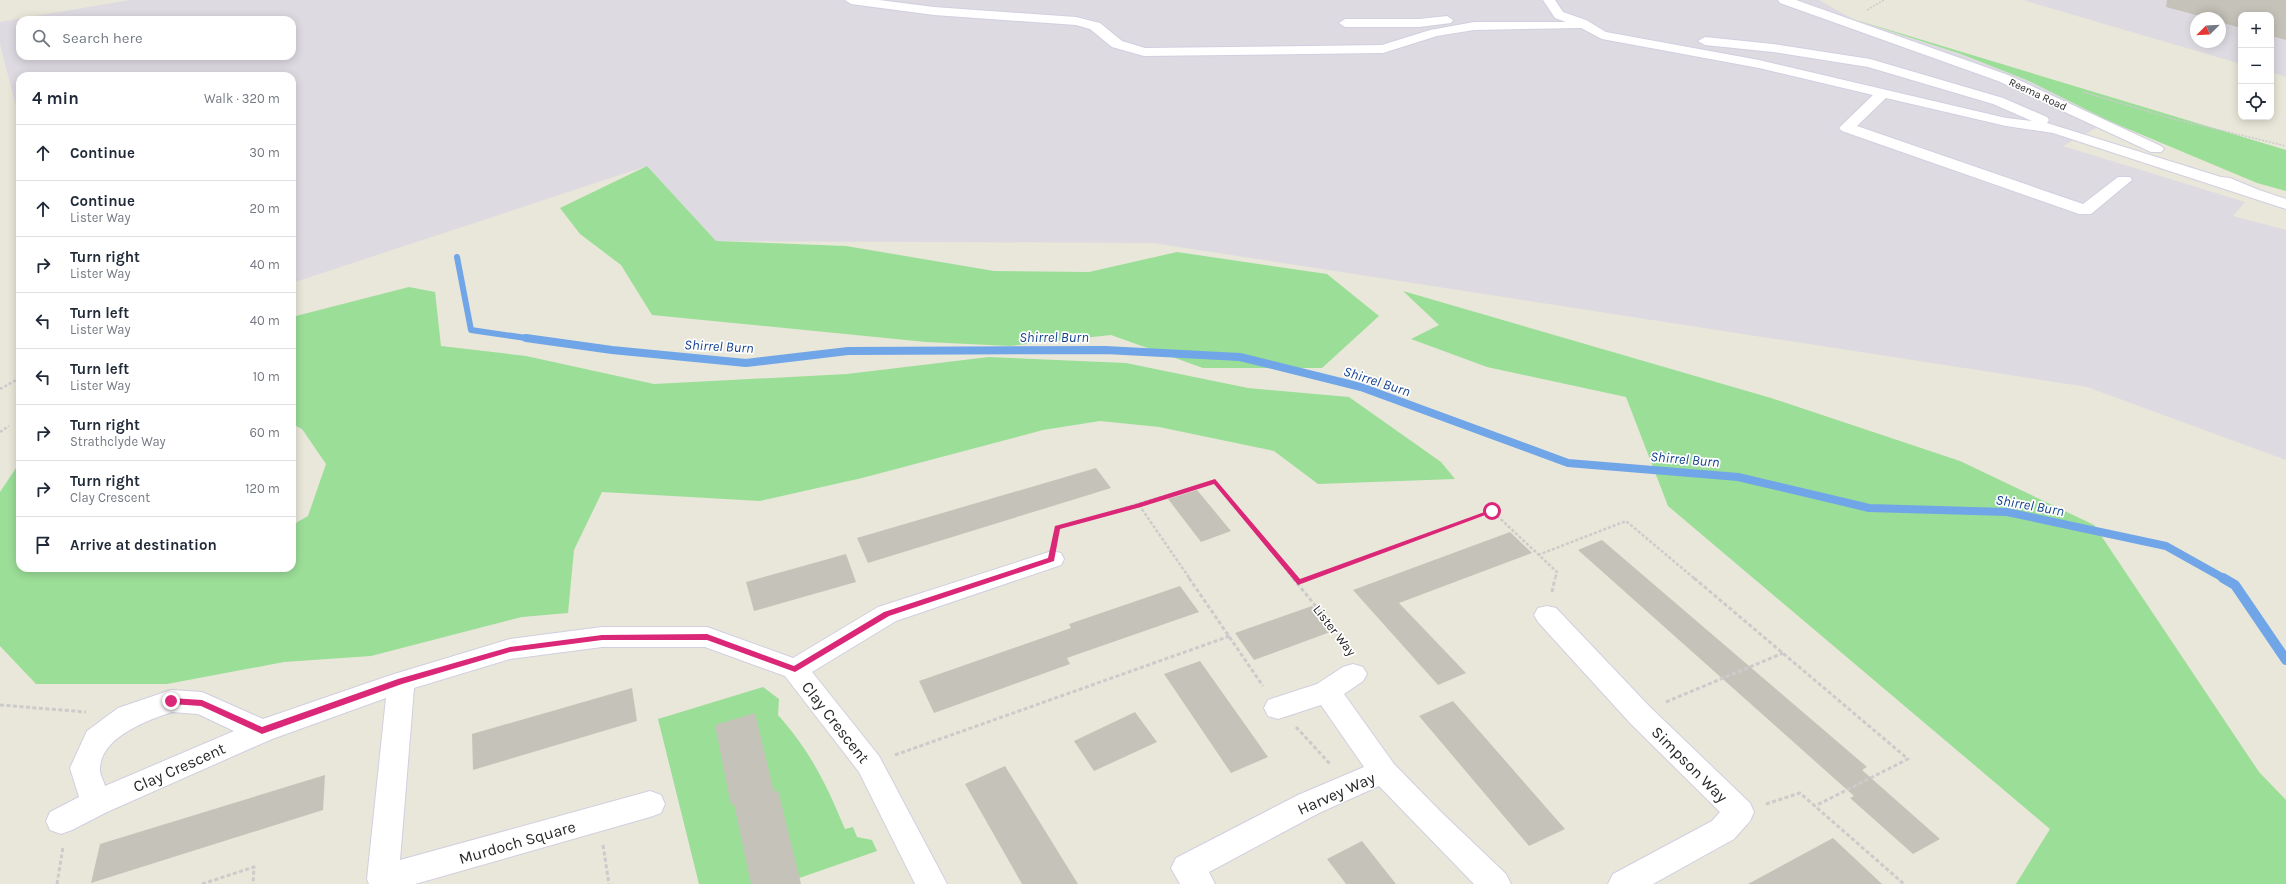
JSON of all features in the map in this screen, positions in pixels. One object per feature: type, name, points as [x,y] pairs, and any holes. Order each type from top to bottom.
[{"type":"street","points":[[851,0],[934,12],[1076,21],[1095,26],[1117,44],[1144,52],[1383,49],[1435,33],[1468,27],[1505,24],[1560,26],[1583,24],[1602,35],[1759,64],[2006,122],[2055,129],[2237,187]]},
{"type":"street","points":[[1549,0],[1560,15],[1569,20],[1583,24],[1649,36],[1773,48],[1870,63],[1998,101],[2040,119],[2055,129]]},
{"type":"street","name":"Reema Road","points":[[1784,0],[2003,78],[2237,187],[2253,194],[2286,204]]},
{"type":"street","points":[[1345,23],[1419,23],[1530,13],[1560,15]]},
{"type":"street","points":[[1883,93],[1847,128],[2085,210],[2124,180]]},
{"type":"street","points":[[2039,142],[2055,129]]},
{"type":"street","points":[[1959,166],[1974,154]]},
{"type":"street","points":[[795,669],[887,614],[1052,559]]},
{"type":"street","name":"Simpson Way","points":[[1547,615],[1640,715],[1739,812],[1723,830],[1624,884]]},
{"type":"street","name":"Clay Crescent","points":[[61,821],[96,803],[262,731],[401,682],[510,650],[602,637],[707,637],[795,669],[869,764],[931,884]]},
{"type":"street","name":"Lister Way","points":[[1278,708],[1327,692],[1353,674]]},
{"type":"street","name":"Murdoch Square","points":[[401,682],[375,882],[650,804]]},
{"type":"street","points":[[1327,692],[1384,772]]},
{"type":"street","points":[[96,803],[85,768],[90,753],[97,739],[128,716],[171,701],[202,703],[262,731]]},
{"type":"street","name":"Harvey Way","points":[[1198,884],[1187,868],[1348,785],[1384,772],[1429,820],[1495,884]]},
{"type":"path","points":[[2080,90],[2174,119],[2286,146]]},
{"type":"path","points":[[0,389],[16,380]]},
{"type":"path","points":[[0,432],[9,426]]},
{"type":"path","name":"Lister Way","points":[[1052,559],[1057,528],[1139,505],[1215,481],[1298,582],[1358,659],[1353,674]]},
{"type":"path","points":[[1139,505],[1278,708],[1348,785]]},
{"type":"path","points":[[1298,582],[1390,550],[1492,511],[1557,572]]},
{"type":"path","points":[[1538,554],[1626,521],[1908,759],[1815,806]]},
{"type":"path","points":[[869,764],[1230,636]]},
{"type":"path","points":[[1640,715],[1690,691],[1783,653]]},
{"type":"path","points":[[0,705],[128,716]]},
{"type":"path","points":[[1739,812],[1800,793],[1904,884]]},
{"type":"path","points":[[599,819],[610,884]]},
{"type":"path","points":[[57,884],[65,836],[61,821]]},
{"type":"path","points":[[202,884],[254,867],[253,884]]},
{"type":"shaded area","points":[[130,0],[1819,0],[1853,19],[1961,54],[2029,81],[2109,121],[2063,146],[2245,202],[2233,216],[2286,230],[2286,460],[2087,387],[1153,243],[716,241],[647,166],[296,282],[296,72],[16,72],[16,106],[0,44],[0,22],[16,19],[16,60],[296,60],[296,16],[35,16]]},
{"type":"shaded area","points":[[2023,0],[2286,0],[2286,77],[2274,73],[2274,12],[2238,12],[2238,63]]},
{"type":"green space","points":[[1853,19],[2286,150],[2286,191],[2257,183],[2109,121],[2029,81],[1961,54]]},
{"type":"green space","points":[[647,166],[716,241],[846,246],[994,271],[1089,272],[1177,252],[1327,274],[1379,316],[1322,368],[1203,368],[1111,335],[1010,346],[926,342],[652,315],[621,265],[580,234],[560,208]]},
{"type":"green space","points":[[409,287],[435,292],[441,346],[526,356],[654,384],[847,374],[989,357],[1126,363],[1248,388],[1349,397],[1441,462],[1455,479],[1318,484],[1274,451],[1159,427],[1100,421],[1043,430],[862,478],[760,501],[602,492],[574,550],[568,613],[522,617],[371,656],[284,662],[167,684],[36,684],[0,646],[0,492],[16,468],[16,572],[296,572],[296,523],[308,516],[326,464],[302,429],[296,426],[296,316]]},
{"type":"green space","points":[[1403,291],[1771,398],[1960,461],[2094,525],[2259,772],[2286,800],[2286,884],[2016,884],[2050,829],[1668,506],[1626,397],[1487,367],[1411,339],[1439,325]]},
{"type":"green space","points":[[763,687],[779,699],[778,715],[809,755],[831,797],[845,829],[853,827],[857,837],[872,840],[877,851],[782,884],[699,884],[658,719]]},
{"type":"building","points":[[2167,0],[2286,0],[2286,40],[2274,37],[2274,12],[2238,12],[2238,27],[2226,24],[2226,12],[2190,12],[2190,13],[2166,7]]},
{"type":"building","points":[[1096,468],[1111,488],[868,563],[857,538]]},
{"type":"building","points":[[1197,490],[1231,531],[1201,542],[1168,499]]},
{"type":"building","points":[[1510,532],[1532,553],[1399,603],[1466,673],[1438,685],[1353,590]]},
{"type":"building","points":[[1602,540],[1867,767],[1862,770],[1940,839],[1913,854],[1850,798],[1854,796],[1578,550]]},
{"type":"building","points":[[846,554],[856,582],[754,611],[746,582]]},
{"type":"building","points":[[1180,586],[1199,612],[1067,658],[1070,664],[934,713],[919,681],[1071,628],[1069,624]]},
{"type":"building","points":[[1312,606],[1333,631],[1254,660],[1235,633]]},
{"type":"building","points":[[1200,661],[1268,757],[1231,773],[1164,674]]},
{"type":"building","points":[[632,688],[637,721],[473,770],[472,734]]},
{"type":"building","points":[[1453,701],[1565,829],[1529,846],[1419,716]]},
{"type":"building","points":[[1135,712],[1157,742],[1094,771],[1074,741]]},
{"type":"building","points":[[755,713],[774,792],[778,790],[801,884],[751,884],[734,804],[731,805],[715,725]]},
{"type":"building","points":[[1005,766],[1078,884],[1022,884],[965,784]]},
{"type":"building","points":[[325,775],[323,810],[91,883],[100,844]]},
{"type":"building","points":[[1833,838],[1882,884],[1748,884]]},
{"type":"building","points":[[1362,841],[1396,884],[1346,884],[1327,859]]},
{"type":"waterway","name":"Shirrel Burn","points":[[457,257],[471,330],[529,338]]},
{"type":"waterway","name":"Shirrel Burn","points":[[529,338],[612,350],[746,363],[848,351],[1105,350],[1240,357],[1361,387],[1568,463],[1738,477],[1869,508],[2007,512],[2166,546],[2225,579]]},
{"type":"waterway","name":"Shirrel Burn","points":[[529,338],[533,339]]},
{"type":"waterway","name":"Shirrel Burn","points":[[2223,578],[2235,585],[2286,660]]},
{"type":"route","points":[[171,701],[202,703],[262,731],[401,682],[510,650],[602,637],[707,637],[795,669],[887,614],[1052,559],[1057,528],[1139,505],[1215,481],[1298,582],[1390,550],[1492,511]]}]
